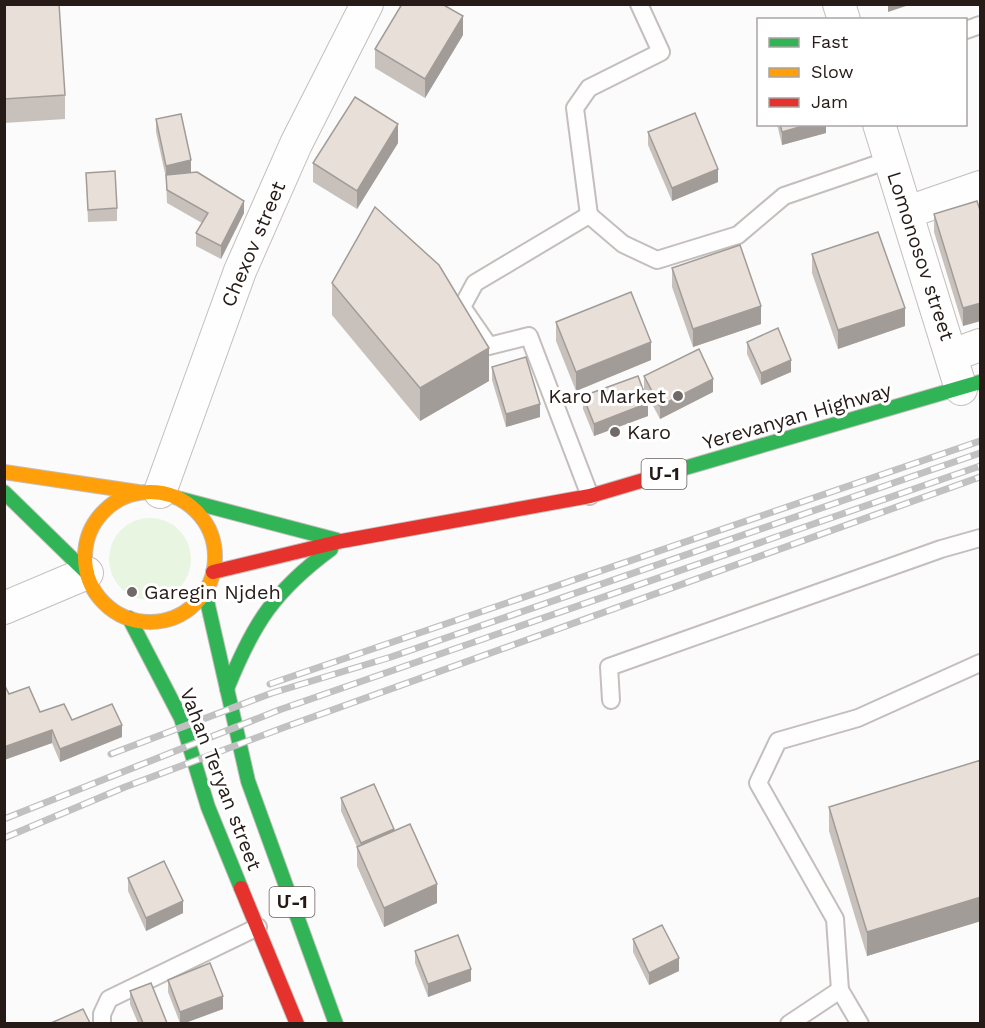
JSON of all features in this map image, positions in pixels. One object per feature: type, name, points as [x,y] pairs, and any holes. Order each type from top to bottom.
[{"type":"main road","name":"Yerevanyan Highway","points":[[213,572],[342,541],[590,496],[971,385]]},
{"type":"main road","name":"Yerevanyan Highway","points":[[4,472],[159,494],[342,541]]},
{"type":"main road","points":[[4,492],[87,573]]},
{"type":"main road","points":[[159,494],[209,530],[215,551],[213,572],[205,592],[190,608],[171,618],[150,622],[129,618],[111,608],[96,593],[87,573],[85,552],[90,531],[101,513],[118,499],[159,494]]},
{"type":"main road","points":[[227,689],[245,642],[260,614],[303,568],[342,541]]},
{"type":"main road","name":"Vahan Teryan street","points":[[205,592],[248,781],[336,1023]]},
{"type":"main road","name":"Vahan Teryan street","points":[[129,618],[181,718],[208,807],[297,1023]]},
{"type":"street","name":"Chexov street","points":[[159,494],[240,271],[296,144],[367,4]]},
{"type":"street","name":"Lomonosov street","points":[[880,126],[908,212],[967,350],[971,385]]},
{"type":"street","points":[[908,212],[981,187]]},
{"type":"street","points":[[4,608],[87,573]]},
{"type":"lane","points":[[639,4],[661,52],[589,88],[575,108],[589,215],[623,244],[657,260],[738,235],[784,196],[890,160]]},
{"type":"lane","points":[[589,215],[475,283],[462,307],[489,346],[529,336],[590,496]]},
{"type":"lane","points":[[611,700],[609,667],[941,549],[981,538]]},
{"type":"lane","points":[[860,1023],[840,990],[835,919],[758,783],[778,741],[858,718],[981,663]]},
{"type":"lane","points":[[102,1023],[102,1014],[109,999],[258,927]]},
{"type":"lane","points":[[789,1023],[840,990]]},
{"type":"green space","points":[[150,518],[166,521],[179,530],[188,543],[191,559],[188,575],[179,588],[166,597],[150,600],[134,597],[121,588],[112,575],[109,559],[112,543],[121,530],[134,521]]},
{"type":"building","points":[[4,4],[59,4],[65,95],[4,99]]},
{"type":"building","points":[[402,4],[442,4],[463,16],[425,79],[375,49]]},
{"type":"building","points":[[355,97],[398,124],[357,191],[313,163]]},
{"type":"building","points":[[695,113],[718,169],[672,188],[648,132]]},
{"type":"building","points":[[181,114],[191,160],[166,166],[156,119]]},
{"type":"building","points":[[780,126],[803,126],[782,132]]},
{"type":"building","points":[[115,171],[117,208],[88,210],[86,173]]},
{"type":"building","points":[[197,172],[244,201],[221,246],[196,233],[208,213],[167,190],[166,175]]},
{"type":"building","points":[[977,201],[981,213],[981,303],[963,308],[934,214]]},
{"type":"building","points":[[375,207],[439,265],[489,348],[420,388],[332,283]]},
{"type":"building","points":[[878,232],[905,308],[838,330],[812,254]]},
{"type":"building","points":[[740,245],[761,306],[693,329],[672,268]]},
{"type":"building","points":[[631,292],[651,342],[576,372],[556,322]]},
{"type":"building","points":[[778,328],[791,360],[761,373],[747,342]]},
{"type":"building","points":[[699,349],[713,379],[660,406],[644,376]]},
{"type":"building","points":[[526,357],[540,404],[506,414],[492,367]]},
{"type":"building","points":[[638,376],[648,403],[594,424],[583,396]]},
{"type":"building","points":[[4,684],[9,694],[29,687],[40,712],[64,704],[72,720],[112,704],[122,725],[60,749],[52,730],[4,747]]},
{"type":"building","points":[[981,760],[981,897],[867,932],[829,807]]},
{"type":"building","points":[[374,784],[394,829],[361,843],[341,798]]},
{"type":"building","points":[[410,824],[437,884],[384,908],[357,847]]},
{"type":"building","points":[[164,861],[183,901],[146,918],[128,878]]},
{"type":"building","points":[[662,925],[679,958],[649,973],[633,939]]},
{"type":"building","points":[[458,935],[471,969],[428,984],[415,951]]},
{"type":"building","points":[[210,963],[223,996],[180,1012],[168,980]]},
{"type":"building","points":[[151,983],[167,1023],[143,1023],[130,991]]},
{"type":"building","points":[[83,1009],[90,1023],[51,1023]]},
{"type":"railway","points":[[270,684],[980,441]]},
{"type":"railway","points":[[111,754],[272,693],[391,657],[980,453]]},
{"type":"railway","points":[[4,819],[279,710],[980,466]]},
{"type":"railway","points":[[4,838],[125,787],[285,727],[980,477]]},
{"type":"traffic: fast","points":[[671,472],[980,382]]},
{"type":"traffic: fast","points":[[4,492],[87,573]]},
{"type":"traffic: fast","points":[[181,499],[337,540]]},
{"type":"traffic: fast","points":[[227,689],[246,646],[267,610],[294,579],[331,549]]},
{"type":"traffic: fast","points":[[205,592],[248,781],[336,1024]]},
{"type":"traffic: fast","points":[[129,618],[181,718],[208,807],[241,888]]},
{"type":"traffic: slow","points":[[4,472],[138,492]]},
{"type":"traffic: slow","points":[[150,492],[175,497],[196,511],[210,532],[215,557],[210,582],[196,603],[175,617],[150,622],[125,617],[104,603],[90,582],[85,557],[90,532],[104,511],[125,497],[150,492]]},
{"type":"traffic: jam","points":[[213,572],[342,541],[590,496],[671,472]]},
{"type":"traffic: jam","points":[[241,888],[297,1024]]},
{"type":"place","name":"Karo Market","points":[[678,396]]},
{"type":"place","name":"Karo","points":[[615,432]]},
{"type":"place","name":"Garegin Njdeh","points":[[132,592]]}]
